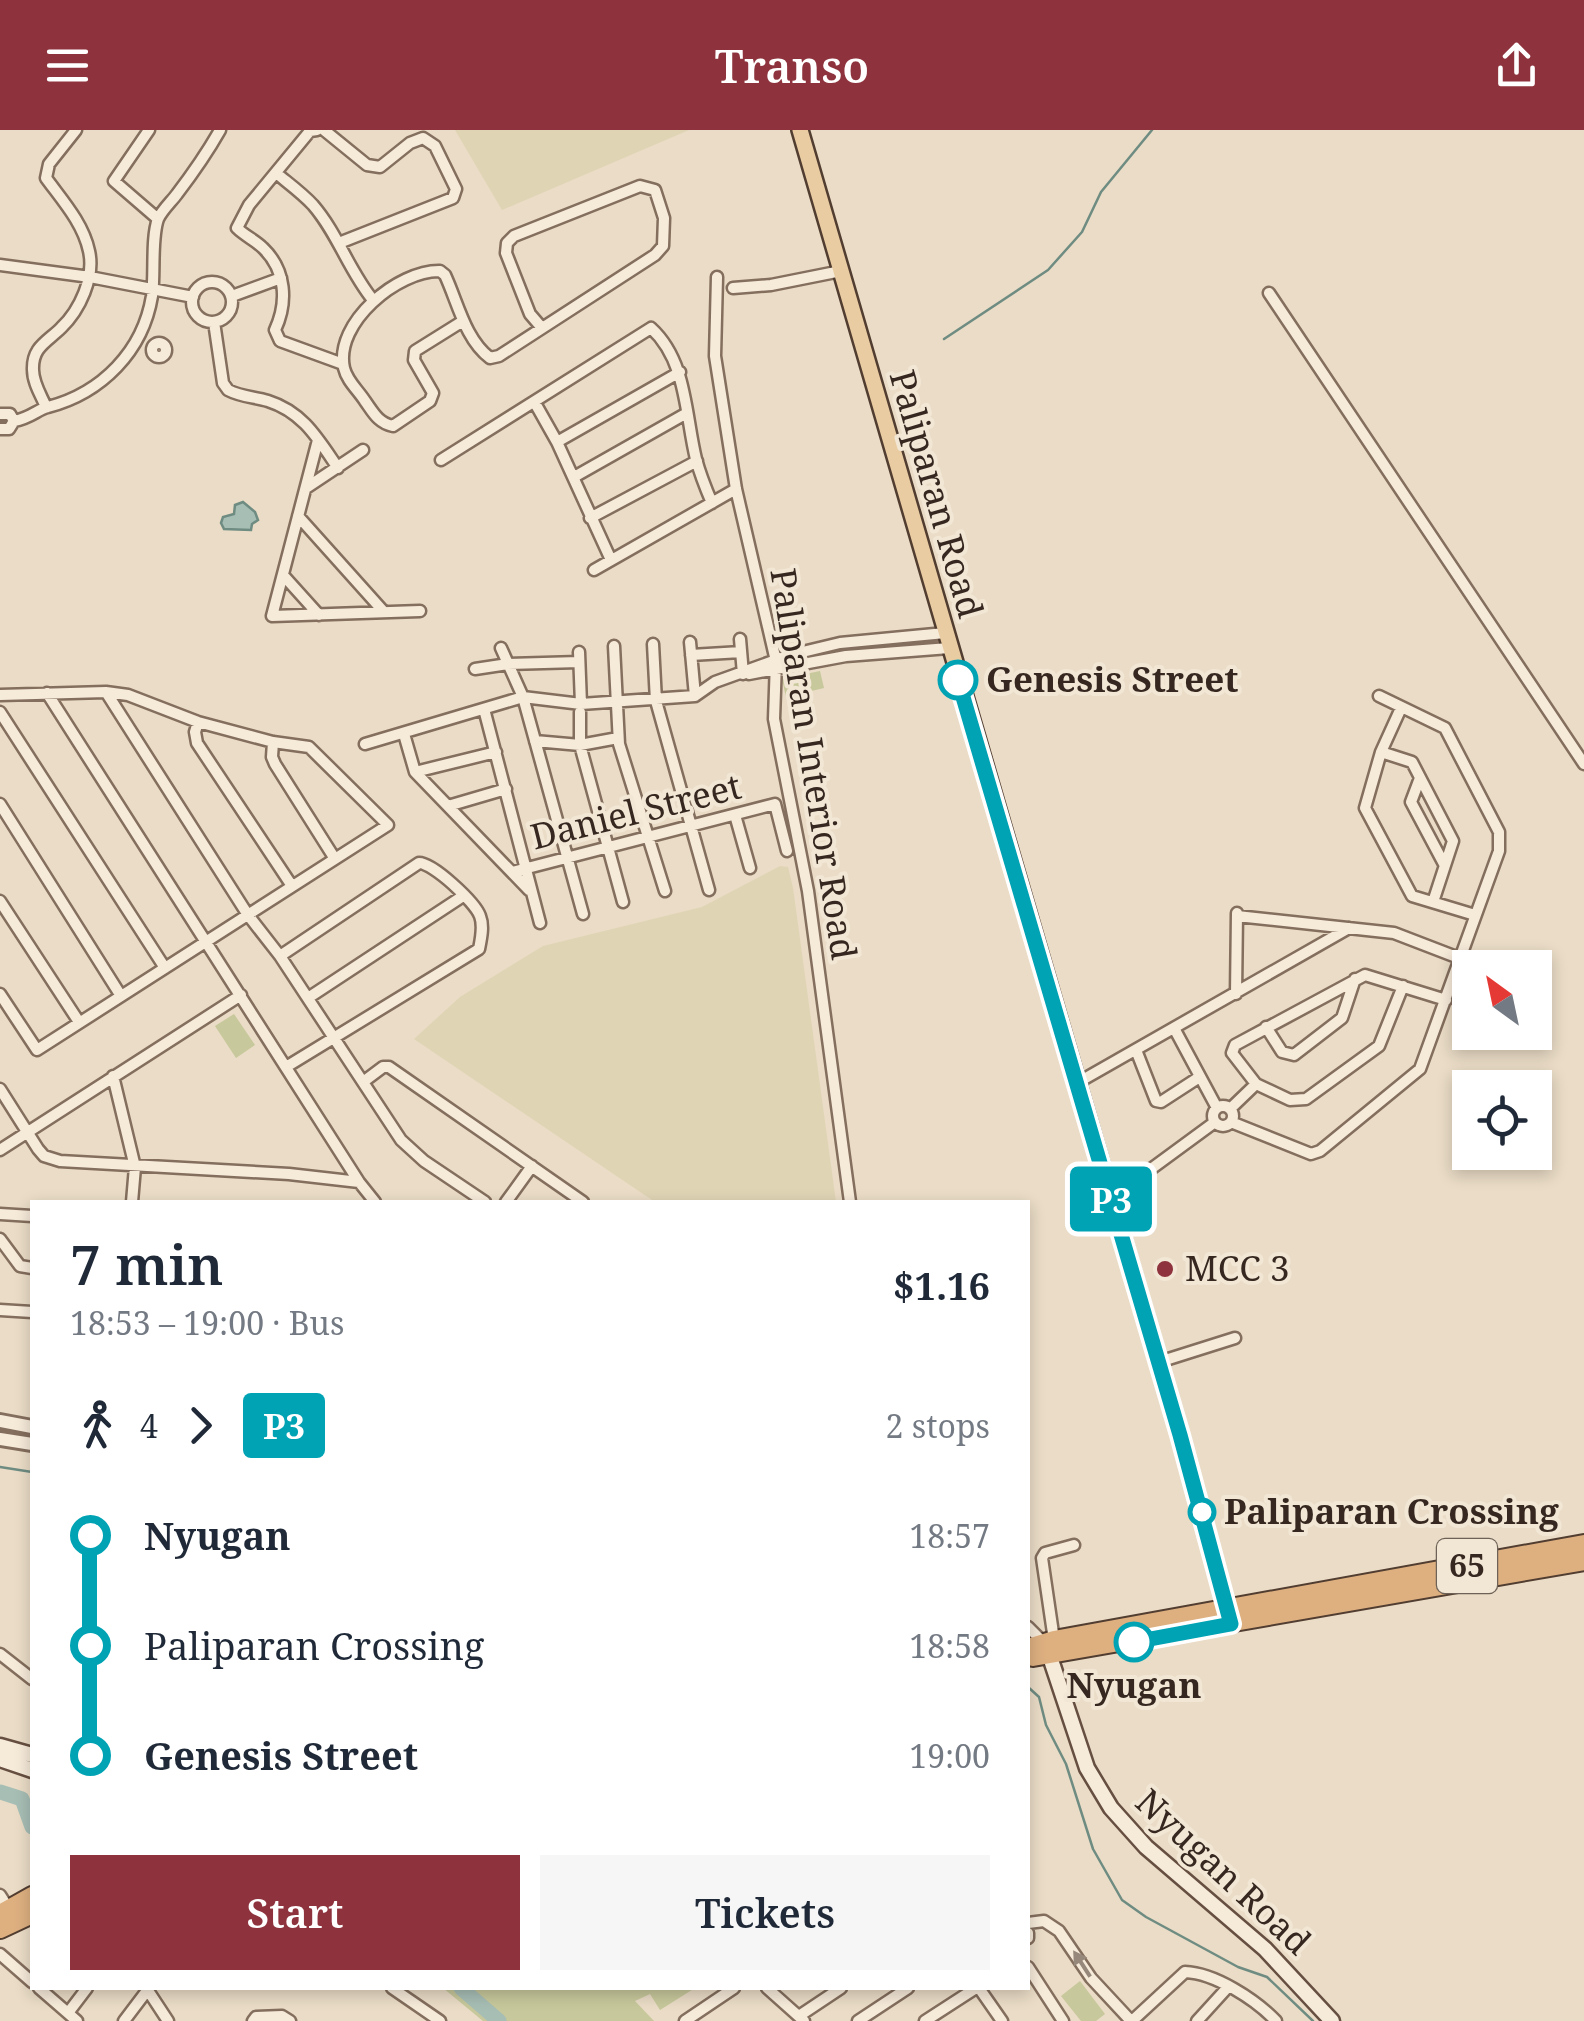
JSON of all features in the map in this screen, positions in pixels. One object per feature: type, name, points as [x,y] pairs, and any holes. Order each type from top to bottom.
[{"type":"highway","name":"65","points":[[1230,1616],[1584,1544]]},
{"type":"highway","name":"65","points":[[1045,1647],[1584,1561]]},
{"type":"highway","points":[[3,1906],[30,1897]]},
{"type":"highway","points":[[0,1929],[30,1915]]},
{"type":"main road","name":"Paliparan Road","points":[[800,130],[1230,1616]]},
{"type":"main road","name":"Nyugan Road","points":[[1045,1647],[1087,1768],[1111,1808],[1146,1847],[1265,1949],[1332,2021]]},
{"type":"main road","points":[[0,1746],[30,1754]]},
{"type":"main road","points":[[0,1759],[30,1769]]},
{"type":"street","points":[[46,407],[34,380],[38,346],[62,328],[76,311],[90,276],[90,255],[82,229],[46,178],[49,164],[76,130]]},
{"type":"street","points":[[149,130],[114,181],[158,218]]},
{"type":"street","points":[[0,429],[9,429],[14,422],[30,418],[46,407],[58,406],[95,384],[142,337],[153,291],[158,218],[220,130]]},
{"type":"street","points":[[339,243],[452,198],[456,189],[435,146],[424,138],[410,142],[380,167],[367,165],[320,130],[310,132],[241,216],[238,228],[269,255],[281,278],[284,308],[276,330],[280,341],[343,364]]},
{"type":"street","points":[[276,173],[312,203],[339,243],[356,280],[373,300]]},
{"type":"street","points":[[463,321],[415,351],[414,360],[433,393],[430,401],[392,426],[380,422],[348,379],[343,364],[354,326],[373,300],[410,277],[440,271],[482,352],[490,358],[499,356],[542,328],[662,246],[664,218],[655,190],[640,186],[507,242],[506,253],[530,314],[542,328]]},
{"type":"street","points":[[0,265],[90,276],[193,296]]},
{"type":"street","points":[[733,288],[771,286],[840,271]]},
{"type":"street","name":"Paliparan Interior Road","points":[[717,276],[715,356],[736,489],[776,666],[774,719],[808,891],[850,1200]]},
{"type":"street","points":[[232,296],[281,278]]},
{"type":"street","points":[[212,282],[224,286],[232,296],[229,314],[214,322],[197,315],[193,296],[200,286],[212,282]]},
{"type":"street","points":[[1269,293],[1584,764]]},
{"type":"street","points":[[214,322],[223,383],[228,390],[279,404],[308,424],[338,468]]},
{"type":"street","points":[[441,460],[650,328],[667,347],[680,372],[697,461],[712,503]]},
{"type":"street","points":[[142,337],[153,347]]},
{"type":"street","points":[[557,442],[680,372]]},
{"type":"street","points":[[535,404],[557,442],[611,560]]},
{"type":"street","points":[[574,477],[687,413]]},
{"type":"street","points":[[0,414],[10,414],[14,422]]},
{"type":"street","points":[[318,440],[272,616],[420,611]]},
{"type":"street","points":[[305,488],[363,450]]},
{"type":"street","points":[[590,518],[697,461]]},
{"type":"street","points":[[594,570],[736,489]]},
{"type":"street","points":[[298,516],[384,612]]},
{"type":"street","points":[[282,575],[319,615]]},
{"type":"street","points":[[740,639],[743,674]]},
{"type":"street","points":[[776,666],[840,643],[884,639],[947,641]]},
{"type":"street","points":[[884,639],[884,654]]},
{"type":"street","points":[[365,744],[523,697],[580,708],[695,696],[715,682],[776,666],[884,654],[947,641]]},
{"type":"street","points":[[690,642],[695,696]]},
{"type":"street","points":[[653,644],[656,700],[709,890]]},
{"type":"street","points":[[614,646],[618,738],[665,890]]},
{"type":"street","points":[[501,648],[523,697],[583,914]]},
{"type":"street","points":[[691,655],[741,652]]},
{"type":"street","points":[[475,668],[579,657],[580,745],[623,902]]},
{"type":"street","points":[[47,692],[373,1200]]},
{"type":"street","points":[[106,692],[248,914],[410,1151],[481,1200]]},
{"type":"street","points":[[0,695],[128,695],[198,722],[273,742],[309,747],[388,824],[36,1050],[0,994]]},
{"type":"street","points":[[1379,696],[1445,728],[1498,832],[1499,851],[1462,950]]},
{"type":"street","points":[[1401,708],[1381,752],[1365,808],[1412,896],[1475,916]]},
{"type":"street","points":[[484,709],[540,923]]},
{"type":"street","points":[[0,712],[164,968]]},
{"type":"street","points":[[198,722],[197,742],[292,886]]},
{"type":"street","points":[[404,734],[416,772],[533,893]]},
{"type":"street","points":[[535,741],[580,745],[618,738]]},
{"type":"street","points":[[273,742],[275,764],[335,858]]},
{"type":"street","points":[[416,772],[496,752]]},
{"type":"street","points":[[1381,752],[1412,762],[1453,841],[1433,902]]},
{"type":"street","points":[[1420,778],[1411,802],[1444,864]]},
{"type":"street","points":[[448,806],[506,788]]},
{"type":"street","points":[[0,804],[121,996]]},
{"type":"street","name":"Daniel Street","points":[[512,872],[775,804],[788,852]]},
{"type":"street","points":[[736,814],[750,868]]},
{"type":"street","points":[[280,956],[419,864],[432,866],[482,919],[479,949],[286,1067]]},
{"type":"street","points":[[308,998],[463,896]]},
{"type":"street","points":[[0,902],[79,1022]]},
{"type":"street","points":[[1236,994],[1237,914],[1394,933],[1452,955]]},
{"type":"street","points":[[1077,1083],[1348,928]]},
{"type":"street","points":[[1403,986],[1379,1046],[1306,1099],[1290,1100],[1256,1084],[1232,1053],[1232,1048],[1266,1028],[1365,975],[1403,986],[1446,1000]]},
{"type":"street","points":[[1266,1028],[1282,1052],[1294,1054],[1342,1018],[1355,979]]},
{"type":"street","points":[[1231,1122],[1303,1153],[1320,1151],[1420,1069],[1452,981]]},
{"type":"street","points":[[0,1150],[241,995]]},
{"type":"street","points":[[1174,1028],[1217,1108]]},
{"type":"street","points":[[1136,1050],[1156,1101],[1161,1102],[1198,1078]]},
{"type":"street","points":[[363,1082],[389,1067],[581,1200]]},
{"type":"street","points":[[113,1076],[135,1166],[132,1200]]},
{"type":"street","points":[[1217,1108],[1230,1109],[1256,1084]]},
{"type":"street","points":[[0,1089],[44,1156],[359,1182]]},
{"type":"street","points":[[1217,1108],[1215,1122],[1225,1126],[1231,1122],[1230,1109]]},
{"type":"street","points":[[1106,1181],[1151,1169],[1215,1122]]},
{"type":"street","points":[[507,1200],[532,1166]]},
{"type":"street","points":[[0,1214],[30,1216]]},
{"type":"street","points":[[0,1238],[20,1266],[30,1268]]},
{"type":"street","points":[[0,1310],[30,1312]]},
{"type":"street","points":[[1159,1362],[1235,1338]]},
{"type":"street","points":[[0,1420],[30,1426]]},
{"type":"street","points":[[0,1438],[30,1444]]},
{"type":"street","points":[[1045,1647],[1042,1558],[1045,1553],[1074,1545]]},
{"type":"street","points":[[0,1654],[30,1677]]},
{"type":"street","points":[[1030,1923],[1044,1921],[1059,1931],[1091,1978],[1131,2021],[1178,1975],[1192,1972],[1252,1999],[1269,2018]]},
{"type":"street","points":[[0,1954],[30,1980]]},
{"type":"street","points":[[1030,1970],[1063,2021]]},
{"type":"street","points":[[1196,2021],[1228,1987]]},
{"type":"street","points":[[41,1990],[72,2017],[86,1990]]},
{"type":"street","points":[[124,2021],[147,1990]]},
{"type":"street","points":[[149,1990],[168,2021]]},
{"type":"street","points":[[395,1990],[440,2021]]},
{"type":"street","points":[[685,2021],[731,1990]]},
{"type":"street","points":[[770,1990],[801,2018],[837,1990]]},
{"type":"street","points":[[858,2021],[905,1990]]},
{"type":"street","points":[[924,2021],[974,1990]]},
{"type":"street","points":[[978,1990],[999,2020]]},
{"type":"street","points":[[254,2021],[282,2016],[290,2021]]},
{"type":"shaded area","points":[[455,130],[689,130],[502,210]]},
{"type":"shaded area","points":[[243,502],[258,520],[251,530],[224,529],[223,517],[234,514],[235,505]]},
{"type":"shaded area","points":[[780,866],[788,867],[836,1200],[652,1200],[414,1039],[460,997],[543,946],[702,907]]},
{"type":"green space","points":[[820,671],[824,688],[786,697],[782,679]]},
{"type":"green space","points":[[234,1014],[255,1045],[236,1058],[215,1026]]},
{"type":"green space","points":[[1080,1981],[1105,2014],[1096,2021],[1081,2021],[1061,1996]]},
{"type":"green space","points":[[445,1990],[692,1990],[660,2010],[650,1994],[635,2001],[654,2021],[483,2021]]},
{"type":"waterway","points":[[944,339],[1048,270],[1082,232],[1101,192],[1152,130]]},
{"type":"waterway","points":[[0,1467],[30,1472]]},
{"type":"waterway","points":[[1030,1689],[1039,1697],[1046,1725],[1066,1764],[1093,1849],[1122,1900],[1238,1967],[1267,1977],[1313,2021]]},
{"type":"waterway","points":[[0,1792],[22,1799],[30,1821]]},
{"type":"waterway","points":[[463,1990],[499,2021]]},
{"type":"bus line","name":"P3","points":[[958,680],[1180,1435],[1231,1624],[1134,1642]]},
{"type":"place","name":"Genesis Street","points":[[958,680]]},
{"type":"place","name":"MCC 3","points":[[1165,1269]]},
{"type":"place","name":"Paliparan Crossing","points":[[1202,1512]]},
{"type":"place","name":"Nyugan","points":[[1134,1642]]}]
